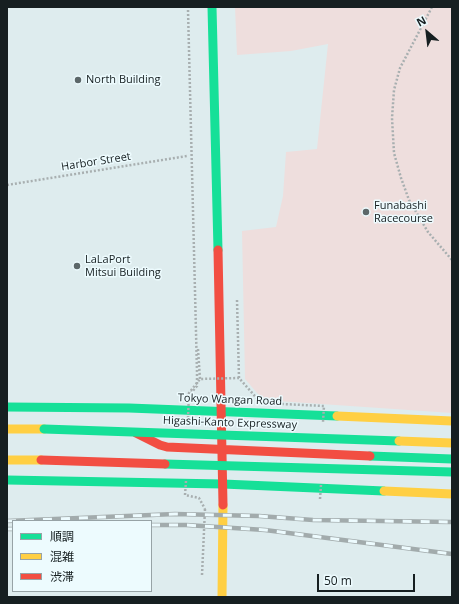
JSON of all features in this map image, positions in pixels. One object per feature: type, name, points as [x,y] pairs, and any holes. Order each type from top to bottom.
[{"type":"main road","points":[[212,7],[223,484],[222,597]]},
{"type":"main road","name":"Tokyo Wangan Road","points":[[7,407],[113,408],[452,421]]},
{"type":"main road","points":[[25,407],[74,424],[120,427],[167,447],[452,459]]},
{"type":"main road","name":"Higashi-Kanto Expressway","points":[[7,429],[44,428],[452,443]]},
{"type":"main road","points":[[7,460],[452,472]]},
{"type":"main road","points":[[7,480],[223,484],[452,494]]},
{"type":"path","points":[[432,7],[400,68],[394,90],[392,118],[394,153],[409,200],[428,232],[452,260]]},
{"type":"path","points":[[182,396],[188,395],[197,386],[188,10]]},
{"type":"path","name":"Harbor Street","points":[[7,185],[187,156]]},
{"type":"path","points":[[193,245],[200,379]]},
{"type":"path","points":[[237,300],[239,378]]},
{"type":"path","points":[[202,575],[205,509]]},
{"type":"shaded area","name":"Funabashi Racecourse","points":[[235,7],[452,7],[452,413],[263,400],[245,379],[242,231],[276,227],[283,196],[286,152],[317,149],[328,44],[291,51],[237,55]]},
{"type":"railway","points":[[31,520],[175,514],[259,516],[313,520],[452,522]]},
{"type":"railway","points":[[7,521],[12,521]]},
{"type":"railway","points":[[152,525],[186,525],[265,530],[452,554]]},
{"type":"railway","points":[[7,529],[12,529]]},
{"type":"traffic: fast","points":[[212,7],[218,250]]},
{"type":"traffic: fast","points":[[7,407],[129,408],[337,416]]},
{"type":"traffic: fast","points":[[44,429],[399,441]]},
{"type":"traffic: fast","points":[[370,456],[452,459]]},
{"type":"traffic: fast","points":[[165,464],[452,472]]},
{"type":"traffic: fast","points":[[7,480],[223,484],[384,491]]},
{"type":"traffic: slow","points":[[337,416],[452,421]]},
{"type":"traffic: slow","points":[[7,429],[44,429]]},
{"type":"traffic: slow","points":[[399,441],[452,443]]},
{"type":"traffic: slow","points":[[7,460],[41,460]]},
{"type":"traffic: slow","points":[[384,491],[452,494]]},
{"type":"traffic: slow","points":[[222,597],[223,505]]},
{"type":"traffic: jam","points":[[218,250],[223,505]]},
{"type":"traffic: jam","points":[[136,433],[167,447],[370,456]]},
{"type":"traffic: jam","points":[[41,460],[165,464]]},
{"type":"place","name":"North Building","points":[[78,80]]},
{"type":"place","name":"Funabashi Racecourse","points":[[366,212]]},
{"type":"place","name":"LaLaPort Mitsui Building","points":[[77,266]]}]
